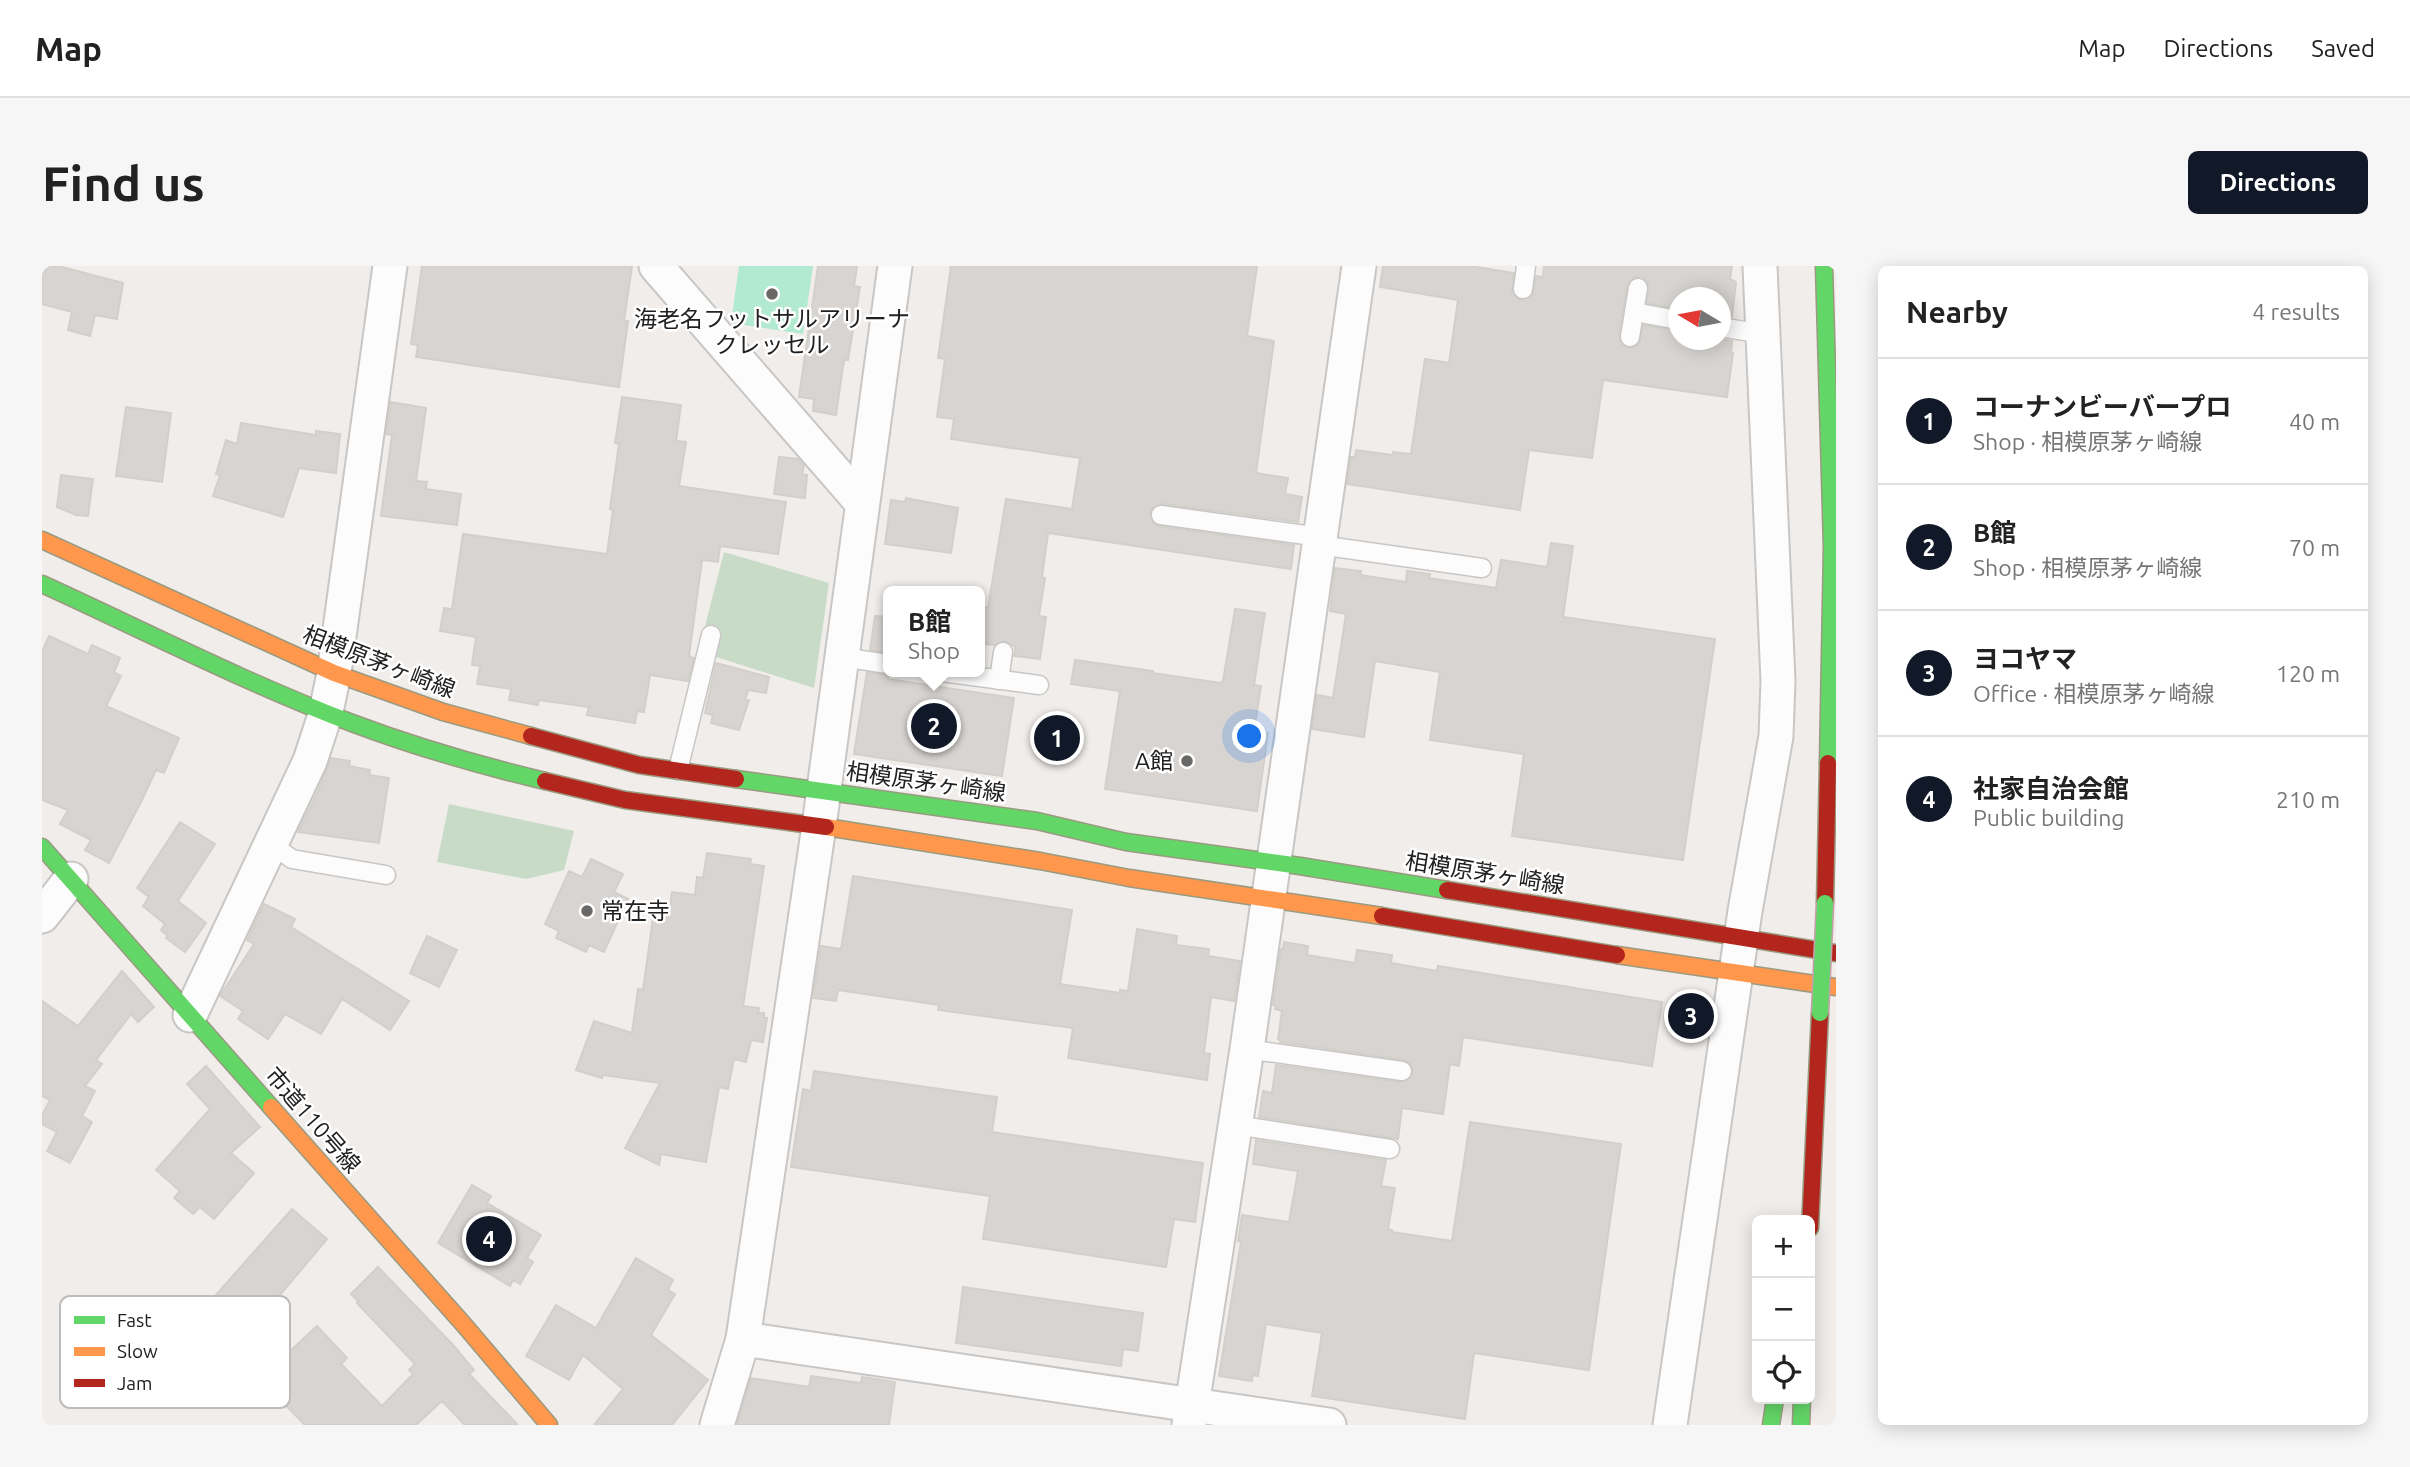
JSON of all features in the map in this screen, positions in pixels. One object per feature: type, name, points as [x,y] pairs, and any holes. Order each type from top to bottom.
[{"type":"main road","points":[[1810,1215],[1816,1013],[1825,902],[1832,547],[1824,266]]},
{"type":"main road","name":"相模原茅ヶ崎線","points":[[42,540],[334,673],[482,724],[639,765],[1037,821],[1126,842],[1274,863],[1836,953]]},
{"type":"main road","points":[[42,584],[292,699],[388,736],[502,771],[600,794],[665,806],[819,826],[1040,860],[1129,878],[1269,898],[1569,948],[1836,987]]},
{"type":"main road","name":"市道110号線","points":[[42,847],[549,1425]]},
{"type":"main road","points":[[1796,1215],[1807,1042],[1816,1013]]},
{"type":"main road","points":[[1771,1425],[1774,1404]]},
{"type":"main road","points":[[1801,1425],[1802,1404]]},
{"type":"street","points":[[190,1015],[310,761],[326,712],[334,673],[390,266]]},
{"type":"street","points":[[656,266],[862,503]]},
{"type":"street","points":[[717,1425],[743,1339],[819,826],[895,266]]},
{"type":"street","points":[[1190,1415],[1247,1049],[1359,266]]},
{"type":"street","points":[[1670,1425],[1741,938],[1776,736],[1778,681],[1760,266]]},
{"type":"street","points":[[42,915],[71,879]]},
{"type":"street","points":[[743,1339],[1190,1415],[1329,1425]]},
{"type":"lane","points":[[1523,289],[1526,266]]},
{"type":"lane","points":[[1630,337],[1638,288]]},
{"type":"lane","points":[[1634,312],[1668,318]]},
{"type":"lane","points":[[1731,329],[1763,334]]},
{"type":"lane","points":[[1161,515],[1482,568]]},
{"type":"lane","points":[[678,770],[711,635]]},
{"type":"lane","points":[[999,680],[1003,652]]},
{"type":"lane","points":[[841,657],[883,663]]},
{"type":"lane","points":[[978,677],[1039,685]]},
{"type":"lane","points":[[271,844],[292,859],[386,875]]},
{"type":"lane","points":[[1247,1049],[1402,1071]]},
{"type":"lane","points":[[1235,1125],[1390,1149]]},
{"type":"green space","name":"海老名フットサルアリーナ クレッセル","points":[[739,266],[813,266],[803,334],[731,323]]},
{"type":"green space","points":[[724,552],[829,583],[814,688],[713,656],[718,631],[705,626]]},
{"type":"green space","points":[[449,804],[574,831],[564,870],[526,879],[437,862]]},
{"type":"building","points":[[42,266],[58,266],[123,283],[117,319],[95,315],[90,336],[68,330],[72,312],[42,304]]},
{"type":"building","points":[[422,266],[632,266],[619,387],[416,357],[418,345],[411,344]]},
{"type":"building","points":[[818,266],[857,266],[854,286],[860,287],[848,360],[844,360],[836,415],[813,411],[814,399],[799,397]]},
{"type":"building","points":[[951,266],[1257,266],[1247,336],[1274,341],[1256,473],[1288,478],[1285,494],[1302,497],[1298,522],[1163,504],[1153,508],[1150,514],[1154,523],[1159,526],[1294,545],[1291,569],[1048,533],[1039,616],[1046,617],[1040,659],[1014,656],[1015,647],[1005,641],[994,645],[985,644],[985,607],[988,608],[1006,499],[1072,509],[1080,458],[951,439],[954,419],[937,417],[945,359],[938,358]]},
{"type":"building","points":[[1383,266],[1470,266],[1514,273],[1512,293],[1522,300],[1532,295],[1536,276],[1543,277],[1544,266],[1732,266],[1730,279],[1736,282],[1732,317],[1731,287],[1668,287],[1668,307],[1647,303],[1648,283],[1645,279],[1635,277],[1627,286],[1619,335],[1622,345],[1629,348],[1639,344],[1643,325],[1668,329],[1668,350],[1731,350],[1732,341],[1727,397],[1603,380],[1592,458],[1529,450],[1520,510],[1347,484],[1351,457],[1355,457],[1356,450],[1393,455],[1393,452],[1411,454],[1425,359],[1449,363],[1458,300],[1380,287]]},
{"type":"building","points":[[622,397],[681,405],[676,441],[686,442],[679,486],[786,502],[778,554],[720,546],[718,562],[702,560],[689,656],[694,658],[688,681],[650,675],[644,712],[637,711],[635,723],[587,715],[589,707],[539,700],[538,705],[509,700],[511,689],[477,684],[480,666],[472,665],[476,637],[440,631],[444,608],[452,609],[463,534],[607,554],[619,444],[615,443]]},
{"type":"building","points":[[391,402],[426,408],[416,481],[427,482],[426,489],[461,494],[457,525],[381,516],[392,435],[386,434]]},
{"type":"building","points":[[126,407],[171,413],[162,482],[116,476]]},
{"type":"building","points":[[241,423],[316,435],[316,431],[340,434],[336,473],[299,468],[283,517],[213,496],[226,440],[237,444]]},
{"type":"building","points":[[779,457],[799,459],[804,465],[802,474],[807,475],[805,498],[774,494]]},
{"type":"building","points":[[61,475],[93,479],[88,516],[76,515],[57,507]]},
{"type":"building","points":[[906,498],[958,508],[951,553],[885,544],[891,500],[905,502]]},
{"type":"building","points":[[1551,543],[1573,546],[1563,617],[1715,639],[1683,860],[1512,836],[1524,754],[1430,740],[1440,672],[1375,661],[1364,737],[1312,729],[1317,695],[1333,698],[1346,614],[1330,611],[1335,568],[1406,582],[1407,571],[1430,574],[1429,578],[1496,588],[1501,560],[1547,567]]},
{"type":"building","points":[[1235,609],[1265,613],[1254,685],[1261,686],[1254,731],[1268,733],[1257,811],[1105,789],[1120,691],[1071,684],[1075,660],[1221,683]]},
{"type":"building","points":[[875,616],[883,617],[883,652],[870,650]]},
{"type":"building","points":[[49,636],[88,654],[92,645],[120,658],[114,672],[121,676],[106,706],[179,738],[164,773],[156,770],[109,863],[85,850],[91,840],[60,824],[68,810],[42,800],[42,652]]},
{"type":"building","points":[[716,663],[769,677],[766,693],[748,690],[745,700],[749,700],[739,730],[711,723],[713,715],[705,713]]},
{"type":"building","points":[[867,672],[883,674],[888,679],[1014,698],[1002,776],[854,754]]},
{"type":"building","points":[[331,758],[350,761],[349,766],[370,770],[369,775],[389,778],[379,843],[298,832]]},
{"type":"building","points":[[180,822],[215,844],[178,901],[206,923],[185,952],[166,938],[168,936],[161,930],[165,924],[143,906],[149,897],[137,888]]},
{"type":"building","points":[[707,853],[751,859],[750,864],[764,866],[743,1006],[759,1008],[758,1013],[764,1013],[764,1018],[767,1018],[763,1042],[751,1040],[746,1062],[734,1059],[728,1089],[719,1087],[706,1162],[661,1154],[659,1165],[625,1148],[660,1083],[603,1075],[602,1078],[576,1070],[594,1021],[632,1033],[638,989],[643,990],[654,911],[663,915],[665,906],[670,907],[672,892],[695,895],[697,877],[703,878]]},
{"type":"building","name":"常在寺","points":[[591,859],[623,874],[614,892],[628,899],[604,952],[589,945],[586,952],[556,938],[559,931],[545,924],[569,871],[582,877]]},
{"type":"building","points":[[853,876],[1072,910],[1060,984],[1120,993],[1120,990],[1128,991],[1137,929],[1177,936],[1176,945],[1209,949],[1208,956],[1240,961],[1234,1001],[1211,997],[1204,1053],[1210,1054],[1207,1080],[1068,1058],[1073,1028],[938,1010],[939,1005],[838,990],[836,1001],[813,998],[821,946],[841,949]]},
{"type":"building","points":[[264,904],[295,919],[291,927],[409,1001],[390,1030],[342,999],[321,1034],[285,1014],[268,1039],[238,1019],[243,1011],[220,996],[254,944],[247,940]]},
{"type":"building","points":[[427,936],[457,950],[439,987],[410,973]]},
{"type":"building","points":[[1284,942],[1308,946],[1307,955],[1355,963],[1357,950],[1392,955],[1391,963],[1437,971],[1438,966],[1662,1002],[1652,1066],[1463,1037],[1459,1066],[1450,1064],[1443,1114],[1402,1108],[1398,1139],[1259,1117],[1263,1091],[1272,1093],[1276,1065],[1400,1082],[1410,1078],[1413,1072],[1410,1063],[1404,1060],[1280,1042],[1278,1039],[1282,1011],[1275,1009],[1276,1006],[1273,1005]]},
{"type":"building","points":[[122,971],[154,1007],[138,1022],[131,1014],[96,1060],[102,1064],[85,1086],[95,1091],[82,1116],[92,1122],[70,1163],[47,1151],[57,1132],[42,1124],[42,1115],[50,1100],[42,1096],[42,1001],[78,1026]]},
{"type":"building","points":[[206,1066],[260,1127],[231,1153],[254,1173],[214,1219],[200,1207],[193,1214],[174,1198],[180,1191],[156,1170],[210,1109],[187,1084]]},
{"type":"building","points":[[814,1071],[997,1097],[992,1132],[1203,1163],[1195,1222],[1174,1219],[1166,1267],[983,1239],[990,1196],[791,1167],[803,1089],[811,1091]]},
{"type":"building","points":[[1470,1122],[1621,1144],[1589,1370],[1474,1353],[1465,1419],[1312,1396],[1322,1333],[1266,1324],[1258,1376],[1253,1375],[1252,1381],[1219,1376],[1241,1242],[1238,1241],[1242,1215],[1289,1222],[1298,1171],[1253,1164],[1256,1140],[1386,1160],[1381,1186],[1395,1188],[1388,1229],[1392,1232],[1452,1241]]},
{"type":"building","points":[[472,1185],[491,1196],[487,1203],[541,1235],[527,1258],[533,1262],[520,1284],[513,1280],[510,1286],[438,1243]]},
{"type":"building","points":[[292,1209],[327,1239],[279,1296],[215,1296]]},
{"type":"building","points":[[636,1258],[673,1280],[668,1290],[675,1294],[651,1335],[708,1380],[672,1425],[594,1425],[623,1389],[583,1355],[569,1380],[526,1356],[556,1305],[596,1328]]},
{"type":"building","points":[[378,1267],[454,1346],[474,1370],[469,1374],[518,1425],[465,1425],[442,1401],[416,1425],[305,1425],[288,1408],[290,1351],[317,1326],[347,1358],[341,1364],[382,1406],[413,1374],[409,1370],[415,1364],[351,1294]]},
{"type":"building","points":[[963,1287],[1143,1313],[1138,1351],[1123,1349],[1121,1366],[956,1343]]},
{"type":"building","points":[[811,1376],[861,1383],[862,1377],[895,1382],[889,1425],[737,1425],[751,1378],[809,1387]]},
{"type":"traffic: fast","points":[[1824,266],[1832,547],[1828,763]]},
{"type":"traffic: fast","points":[[42,584],[234,674],[352,723],[448,755],[545,781]]},
{"type":"traffic: fast","points":[[736,779],[1037,821],[1126,842],[1447,890]]},
{"type":"traffic: fast","points":[[42,847],[271,1107]]},
{"type":"traffic: fast","points":[[1820,1013],[1825,903]]},
{"type":"traffic: fast","points":[[1771,1425],[1774,1404]]},
{"type":"traffic: fast","points":[[1801,1425],[1802,1404]]},
{"type":"traffic: slow","points":[[42,540],[334,673],[443,712],[531,736]]},
{"type":"traffic: slow","points":[[826,827],[1129,878],[1382,916]]},
{"type":"traffic: slow","points":[[1617,955],[1836,987]]},
{"type":"traffic: slow","points":[[271,1107],[549,1425]]},
{"type":"traffic: jam","points":[[531,736],[639,765],[736,779]]},
{"type":"traffic: jam","points":[[1825,903],[1828,763]]},
{"type":"traffic: jam","points":[[545,781],[625,800],[826,827]]},
{"type":"traffic: jam","points":[[1447,890],[1836,953]]},
{"type":"traffic: jam","points":[[1382,916],[1617,955]]},
{"type":"traffic: jam","points":[[1811,1215],[1820,1013]]},
{"type":"place","name":"海老名フットサルアリーナ クレッセル","points":[[772,294]]},
{"type":"place","name":"B館","points":[[934,726]]},
{"type":"place","name":"コーナンビーバープロ","points":[[1057,738]]},
{"type":"place","name":"A館","points":[[1187,761]]},
{"type":"place","name":"常在寺","points":[[587,911]]},
{"type":"place","name":"ヨコヤマ","points":[[1691,1016]]},
{"type":"place","name":"社家自治会館","points":[[489,1239]]}]
